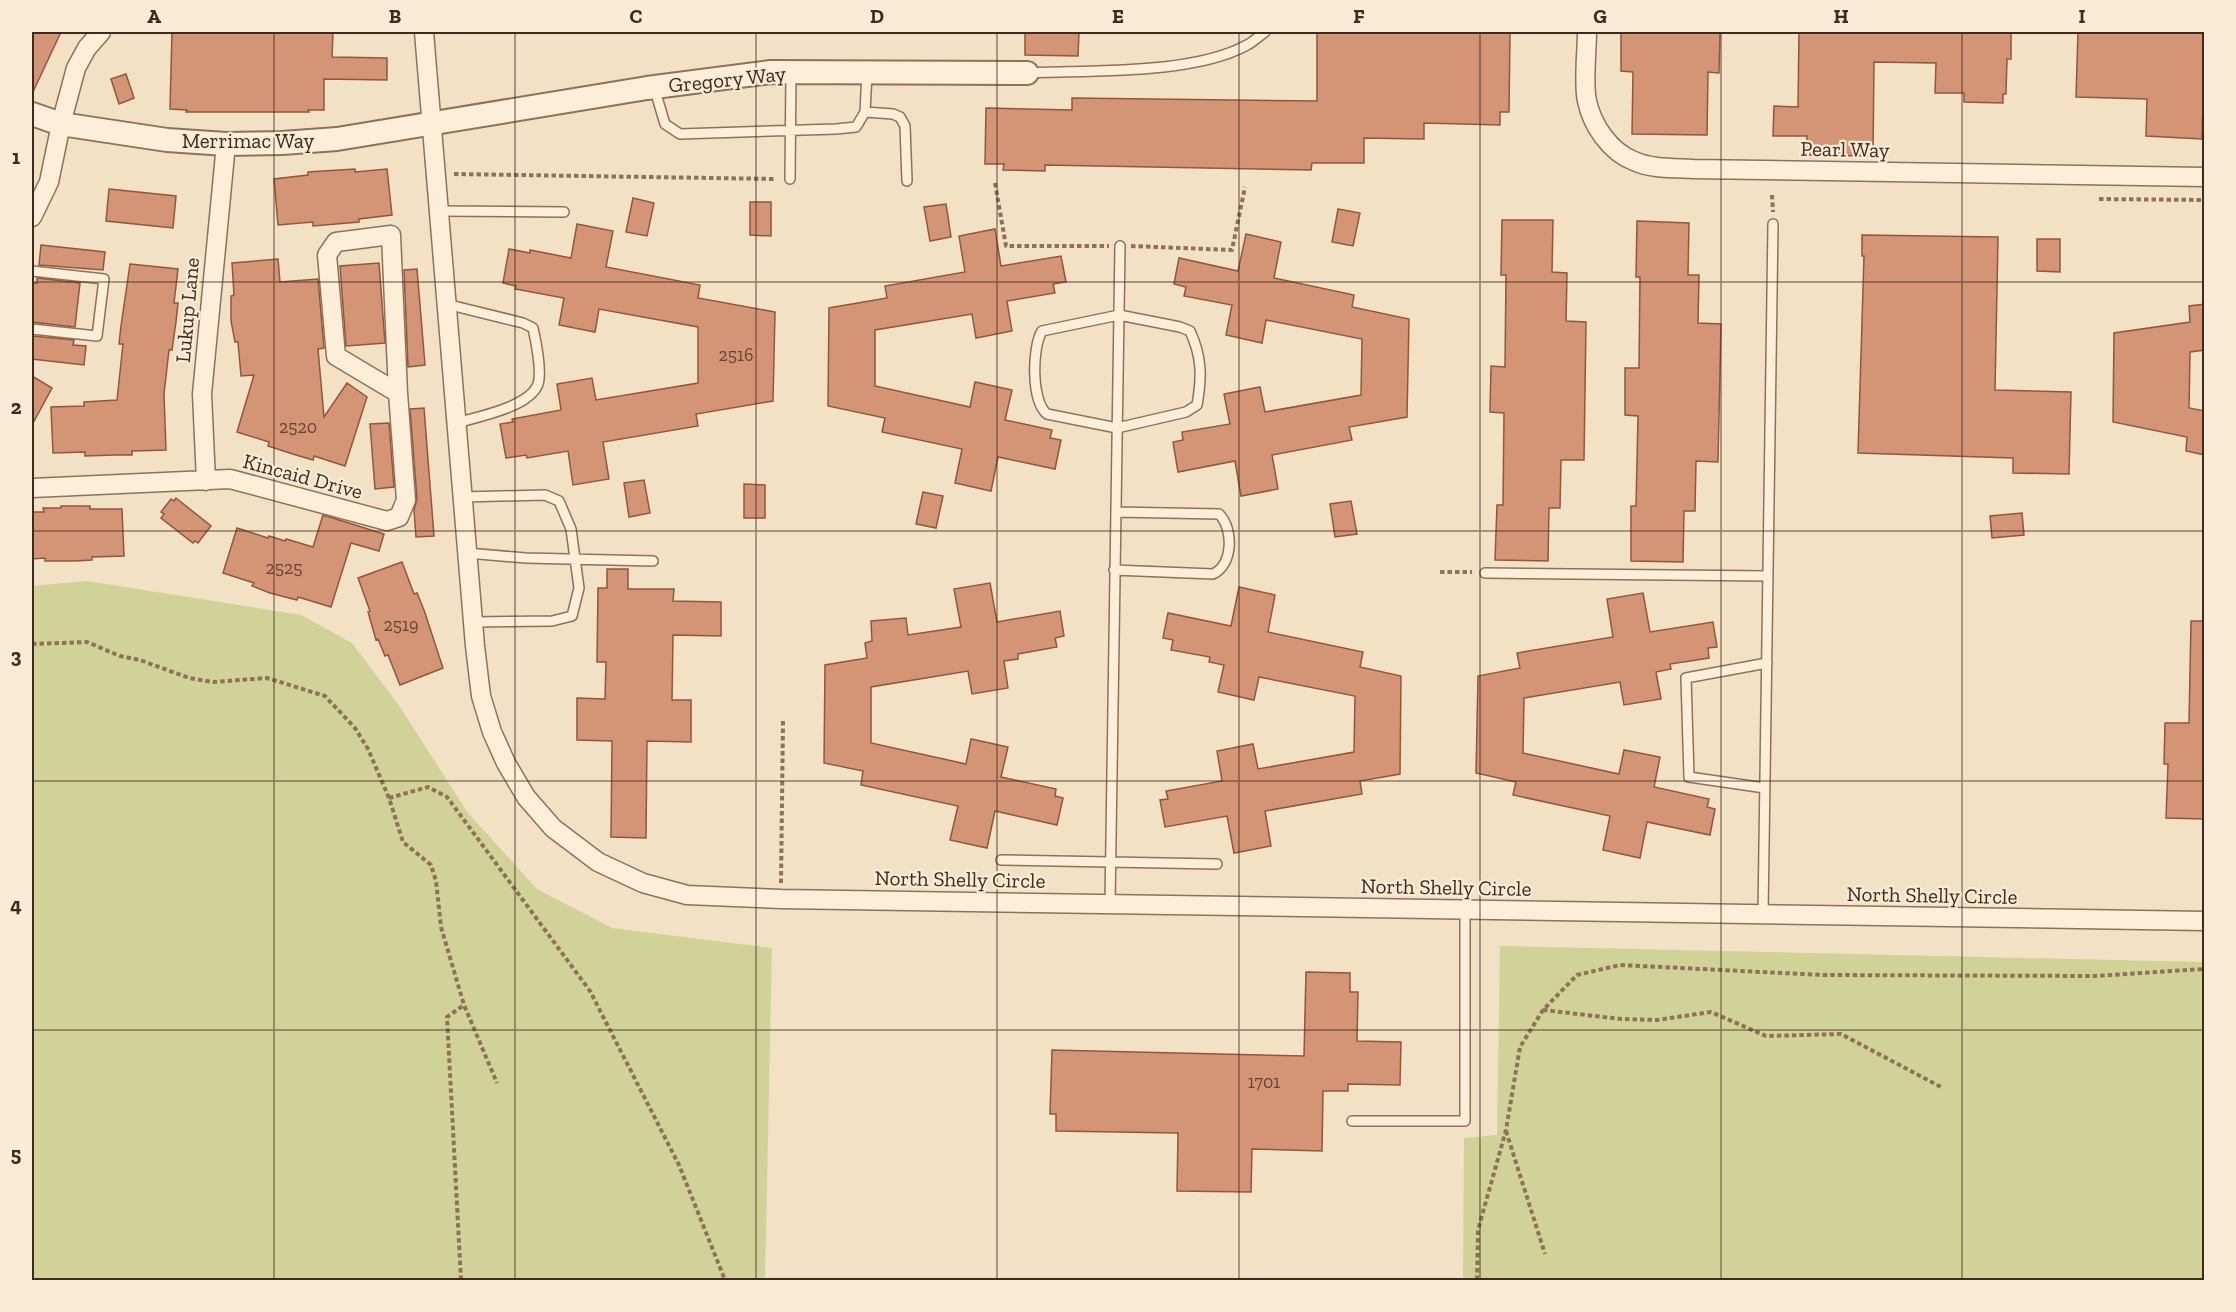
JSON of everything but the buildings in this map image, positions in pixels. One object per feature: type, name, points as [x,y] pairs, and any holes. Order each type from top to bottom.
[{"type":"street","points":[[32,217],[49,182],[76,68],[87,48],[101,32]]},
{"type":"street","name":"North Shelly Circle","points":[[424,32],[462,497],[482,696],[492,732],[506,764],[526,797],[553,828],[598,862],[643,883],[687,895],[781,899],[2205,921]]},
{"type":"street","name":"Pearl Way","points":[[1587,32],[1587,100],[1596,126],[1607,141],[1622,155],[1634,162],[1693,169],[2205,177]]},
{"type":"street","name":"Gregory Way","points":[[431,124],[654,87],[771,72],[1027,73]]},
{"type":"street","name":"Merrimac Way","points":[[32,114],[61,124],[167,140],[226,144],[337,139],[431,124]]},
{"type":"street","name":"Lukup Lane","points":[[206,481],[202,394],[226,144]]},
{"type":"street","name":"Kincaid Drive","points":[[32,488],[230,479],[387,521],[399,517],[406,500],[398,393],[391,235],[336,242],[327,255],[336,356],[398,393]]},
{"type":"lane","points":[[1027,73],[1162,67],[1218,57],[1247,45],[1261,33]]},
{"type":"lane","points":[[790,180],[791,72]]},
{"type":"lane","points":[[654,87],[665,124],[680,134],[856,127],[864,112],[867,72]]},
{"type":"lane","points":[[864,112],[893,114],[900,117],[904,126],[907,181]]},
{"type":"lane","points":[[438,211],[564,212]]},
{"type":"lane","points":[[1763,915],[1773,224]]},
{"type":"lane","points":[[1110,904],[1120,246]]},
{"type":"lane","points":[[32,271],[104,279],[97,336],[32,329]]},
{"type":"lane","points":[[446,304],[523,322],[533,328],[538,346],[538,384],[532,392],[517,405],[456,423]]},
{"type":"lane","points":[[1119,315],[1190,331],[1198,350],[1201,383],[1197,405],[1193,409],[1117,428],[1047,414],[1041,408],[1034,380],[1036,351],[1042,331],[1119,315]]},
{"type":"lane","points":[[462,497],[545,495],[560,501],[571,530],[579,588],[572,616],[552,621],[473,622]]},
{"type":"lane","points":[[1114,570],[1213,574],[1224,567],[1229,537],[1224,519],[1219,514],[1116,512]]},
{"type":"lane","points":[[467,553],[575,560],[653,561]]},
{"type":"lane","points":[[1485,573],[1768,576]]},
{"type":"lane","points":[[1765,788],[1689,777],[1686,678],[1767,663]]},
{"type":"lane","points":[[1001,860],[1217,864]]},
{"type":"lane","points":[[1352,1121],[1465,1121],[1466,910]]},
{"type":"path","points":[[435,174],[790,180]]},
{"type":"path","points":[[2099,199],[2205,200]]},
{"type":"path","points":[[1440,572],[1485,573]]},
{"type":"path","points":[[32,644],[87,642],[120,656],[140,660],[189,678],[213,681],[267,678],[325,696],[355,728],[368,749],[389,798],[403,842],[431,865],[436,881],[441,927],[464,1005],[497,1083]]},
{"type":"path","points":[[781,899],[783,720]]},
{"type":"path","points":[[389,798],[428,787],[447,797],[590,991],[679,1165],[725,1281]]},
{"type":"path","points":[[1477,1281],[1478,1230],[1506,1130],[1520,1047],[1543,1010],[1577,975],[1620,965],[1835,975],[2095,976],[2205,969]]},
{"type":"path","points":[[461,1281],[447,1017],[464,1005]]},
{"type":"path","points":[[1543,1010],[1622,1019],[1657,1020],[1711,1012],[1766,1036],[1841,1034],[1941,1087]]},
{"type":"path","points":[[1506,1130],[1545,1254]]},
{"type":"green space","points":[[87,581],[301,615],[352,643],[398,704],[468,813],[537,889],[612,928],[772,948],[765,1280],[32,1280],[32,586]]},
{"type":"green space","points":[[1500,946],[2204,962],[2204,1280],[1463,1280],[1464,1138],[1497,1135]]}]
